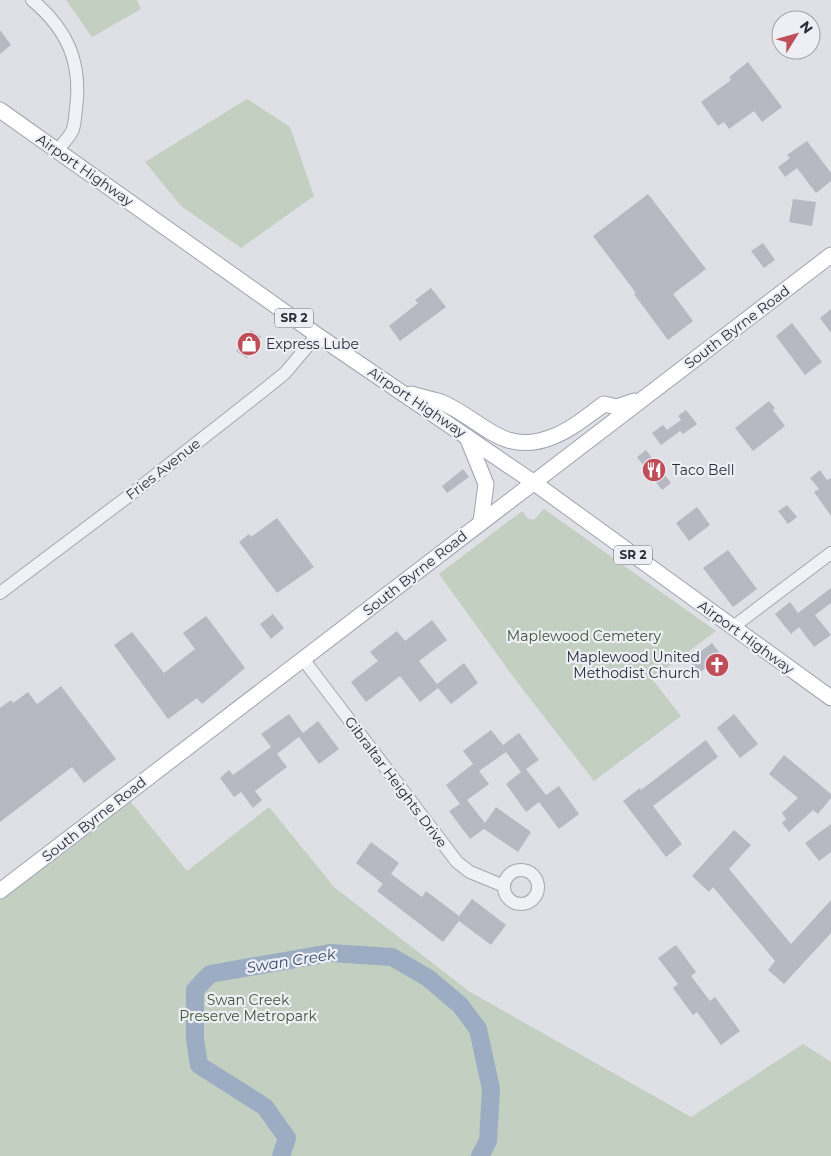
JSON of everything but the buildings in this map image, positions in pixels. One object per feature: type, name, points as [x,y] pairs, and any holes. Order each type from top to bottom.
[{"type":"main road","name":"Airport Highway","points":[[0,110],[317,334],[533,482],[831,698]]},
{"type":"main road","name":"South Byrne Road","points":[[0,891],[831,255]]},
{"type":"main road","points":[[399,390],[442,402],[498,437],[518,443],[534,443],[551,438],[569,429],[604,404],[617,408],[644,397]]},
{"type":"main road","points":[[467,437],[486,484],[481,522]]},
{"type":"street","points":[[32,0],[50,17],[61,31],[75,62],[78,81],[73,130],[58,151]]},
{"type":"street","name":"Fries Avenue","points":[[0,592],[134,492],[285,373],[317,334]]},
{"type":"street","points":[[733,628],[831,553]]},
{"type":"street","name":"Gibraltar Heights Drive","points":[[303,659],[457,862],[470,872],[504,886]]},
{"type":"green space","points":[[66,0],[137,0],[141,9],[92,37]]},
{"type":"green space","points":[[247,99],[290,127],[314,196],[241,248],[181,206],[145,162]]},
{"type":"green space","name":"Maplewood Cemetery","points":[[544,509],[716,631],[652,679],[681,716],[594,781],[517,682],[439,574],[522,511],[527,518],[534,520]]},
{"type":"green space","name":"Swan Creek Preserve Metropark","points":[[125,795],[187,871],[269,807],[334,887],[470,992],[691,1117],[803,1044],[831,1062],[831,1156],[0,1156],[0,891]]},
{"type":"waterway","name":"Swan Creek","points":[[281,1156],[287,1138],[265,1107],[199,1065],[195,1039],[195,990],[210,974],[330,953],[392,957],[428,978],[460,1005],[478,1029],[491,1089],[488,1141],[480,1156]]},
{"type":"place","name":"Express Lube","points":[[249,344]]},
{"type":"place","name":"Taco Bell","points":[[654,470]]},
{"type":"place","name":"Maplewood United Methodist Church","points":[[717,665]]}]
